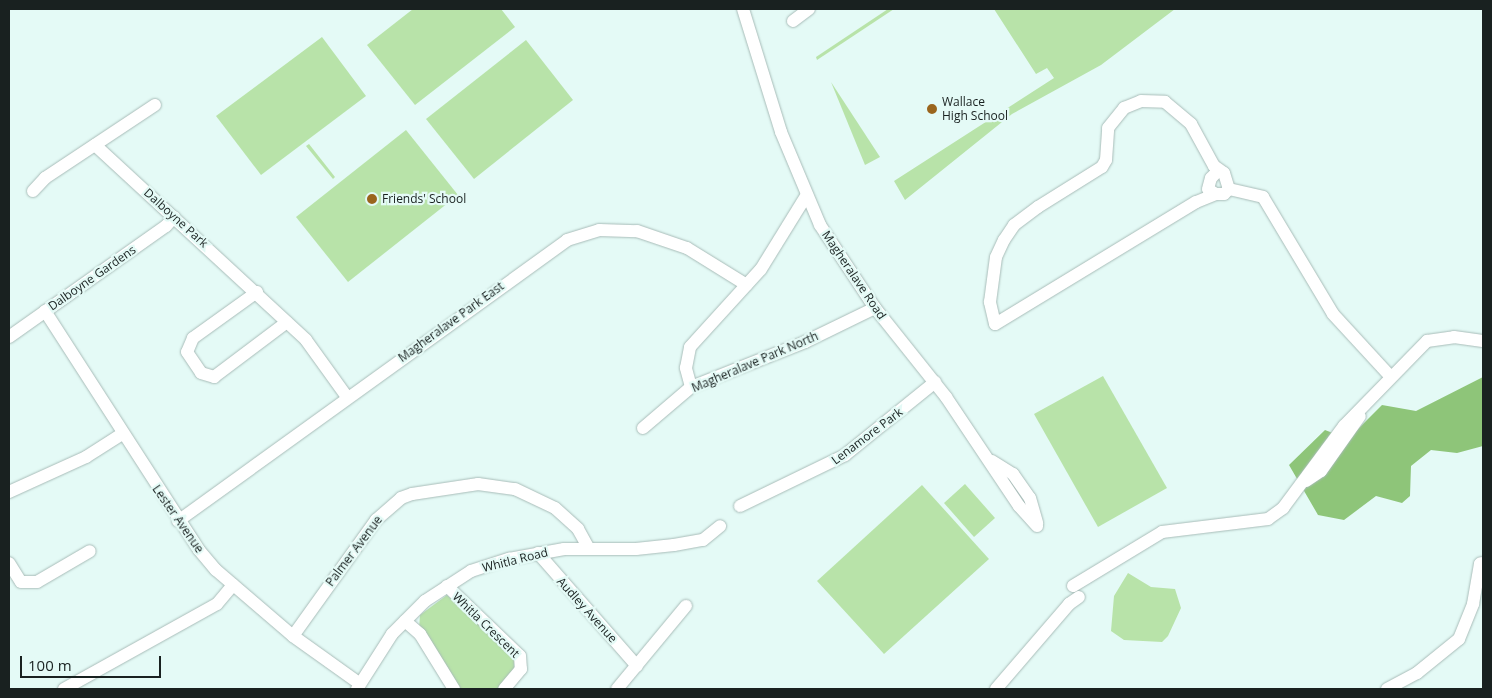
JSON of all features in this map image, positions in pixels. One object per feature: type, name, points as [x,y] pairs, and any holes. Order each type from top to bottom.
[{"type":"street","name":"Magheralave Road","points":[[743,9],[781,132],[806,196],[836,251],[875,308],[935,382],[991,460],[1012,474],[1030,498],[1037,526],[1014,509],[997,485],[991,460]]},
{"type":"street","points":[[793,21],[809,9]]},
{"type":"street","points":[[1216,194],[1196,202],[995,324],[990,302],[996,257],[1004,240],[1014,225],[1038,207],[1102,167],[1106,160],[1108,128],[1124,108],[1141,101],[1165,102],[1191,124],[1218,171],[1224,173],[1229,189]]},
{"type":"street","points":[[33,191],[45,178],[155,105]]},
{"type":"street","name":"Dalboyne Park","points":[[95,145],[257,292],[306,340],[347,397]]},
{"type":"street","points":[[1218,171],[1209,182],[1210,192],[1224,194],[1229,189]]},
{"type":"street","points":[[1229,189],[1263,197],[1333,314],[1390,376]]},
{"type":"street","points":[[690,387],[686,368],[690,347],[747,285],[768,259],[806,196]]},
{"type":"street","name":"Dalboyne Gardens","points":[[9,337],[166,226],[174,216]]},
{"type":"street","name":"Magheralave Park East","points":[[178,521],[548,251],[582,234],[618,228],[668,240],[687,248],[747,285]]},
{"type":"street","points":[[257,292],[193,338],[187,352],[201,373],[214,377],[287,322]]},
{"type":"street","name":"Magheralave Park North","points":[[643,428],[690,387],[805,342],[875,308]]},
{"type":"street","name":"Lester Avenue","points":[[45,311],[178,521],[199,550],[233,585],[293,636],[358,687]]},
{"type":"street","points":[[996,689],[1069,604],[1076,592],[1162,532],[1268,519],[1283,508],[1305,481],[1344,426],[1390,376],[1427,341],[1454,337],[1483,342]]},
{"type":"street","name":"Lenamore Park","points":[[740,506],[845,455],[935,382]]},
{"type":"street","points":[[9,492],[86,457],[122,434]]},
{"type":"street","name":"Palmer Avenue","points":[[293,636],[376,520],[394,503],[412,494],[478,484],[515,488],[555,508],[578,529],[588,547]]},
{"type":"street","name":"Whitla Road","points":[[358,687],[392,634],[447,586],[471,571],[538,553],[588,547],[636,549],[703,540],[720,526]]},
{"type":"street","points":[[9,563],[21,582],[36,582],[90,551]]},
{"type":"street","name":"Audley Avenue","points":[[538,553],[637,666]]},
{"type":"street","points":[[1387,689],[1417,673],[1459,638],[1473,604],[1480,564],[1483,563]]},
{"type":"street","points":[[64,689],[217,604],[233,585]]},
{"type":"street","name":"Whitla Crescent","points":[[447,586],[520,656],[521,669],[504,689]]},
{"type":"street","points":[[617,689],[686,606]]},
{"type":"street","points":[[405,621],[420,634],[454,689]]},
{"type":"green space","points":[[413,9],[501,9],[515,27],[415,105],[367,45]]},
{"type":"green space","points":[[888,9],[894,9],[817,60],[816,57]]},
{"type":"green space","points":[[994,9],[1175,9],[1101,65],[1012,114],[905,200],[894,181],[1054,78],[1047,68],[1036,74]]},
{"type":"green space","points":[[322,37],[366,96],[261,175],[216,116]]},
{"type":"green space","points":[[526,40],[573,100],[474,179],[426,119]]},
{"type":"green space","points":[[831,82],[880,157],[865,165]]},
{"type":"green space","points":[[406,130],[458,195],[348,282],[296,217]]},
{"type":"green space","points":[[309,144],[335,177],[333,179],[306,146]]},
{"type":"green space","points":[[1103,376],[1167,488],[1098,527],[1034,414]]},
{"type":"green space","points":[[1483,377],[1483,446],[1457,453],[1431,450],[1411,466],[1410,496],[1402,503],[1376,496],[1344,520],[1318,515],[1289,465],[1325,430],[1348,439],[1382,405],[1416,411]]},
{"type":"green space","points":[[965,484],[995,518],[974,537],[944,503]]},
{"type":"green space","points":[[922,485],[989,559],[884,654],[817,581]]},
{"type":"green space","points":[[1128,573],[1151,587],[1175,589],[1181,608],[1168,636],[1162,642],[1124,640],[1111,631],[1114,596]]},
{"type":"green space","points":[[447,595],[515,657],[514,669],[497,689],[458,689],[419,629],[420,615]]},
{"type":"place","name":"Wallace High School","points":[[932,109]]},
{"type":"place","name":"Friends' School","points":[[372,199]]}]
